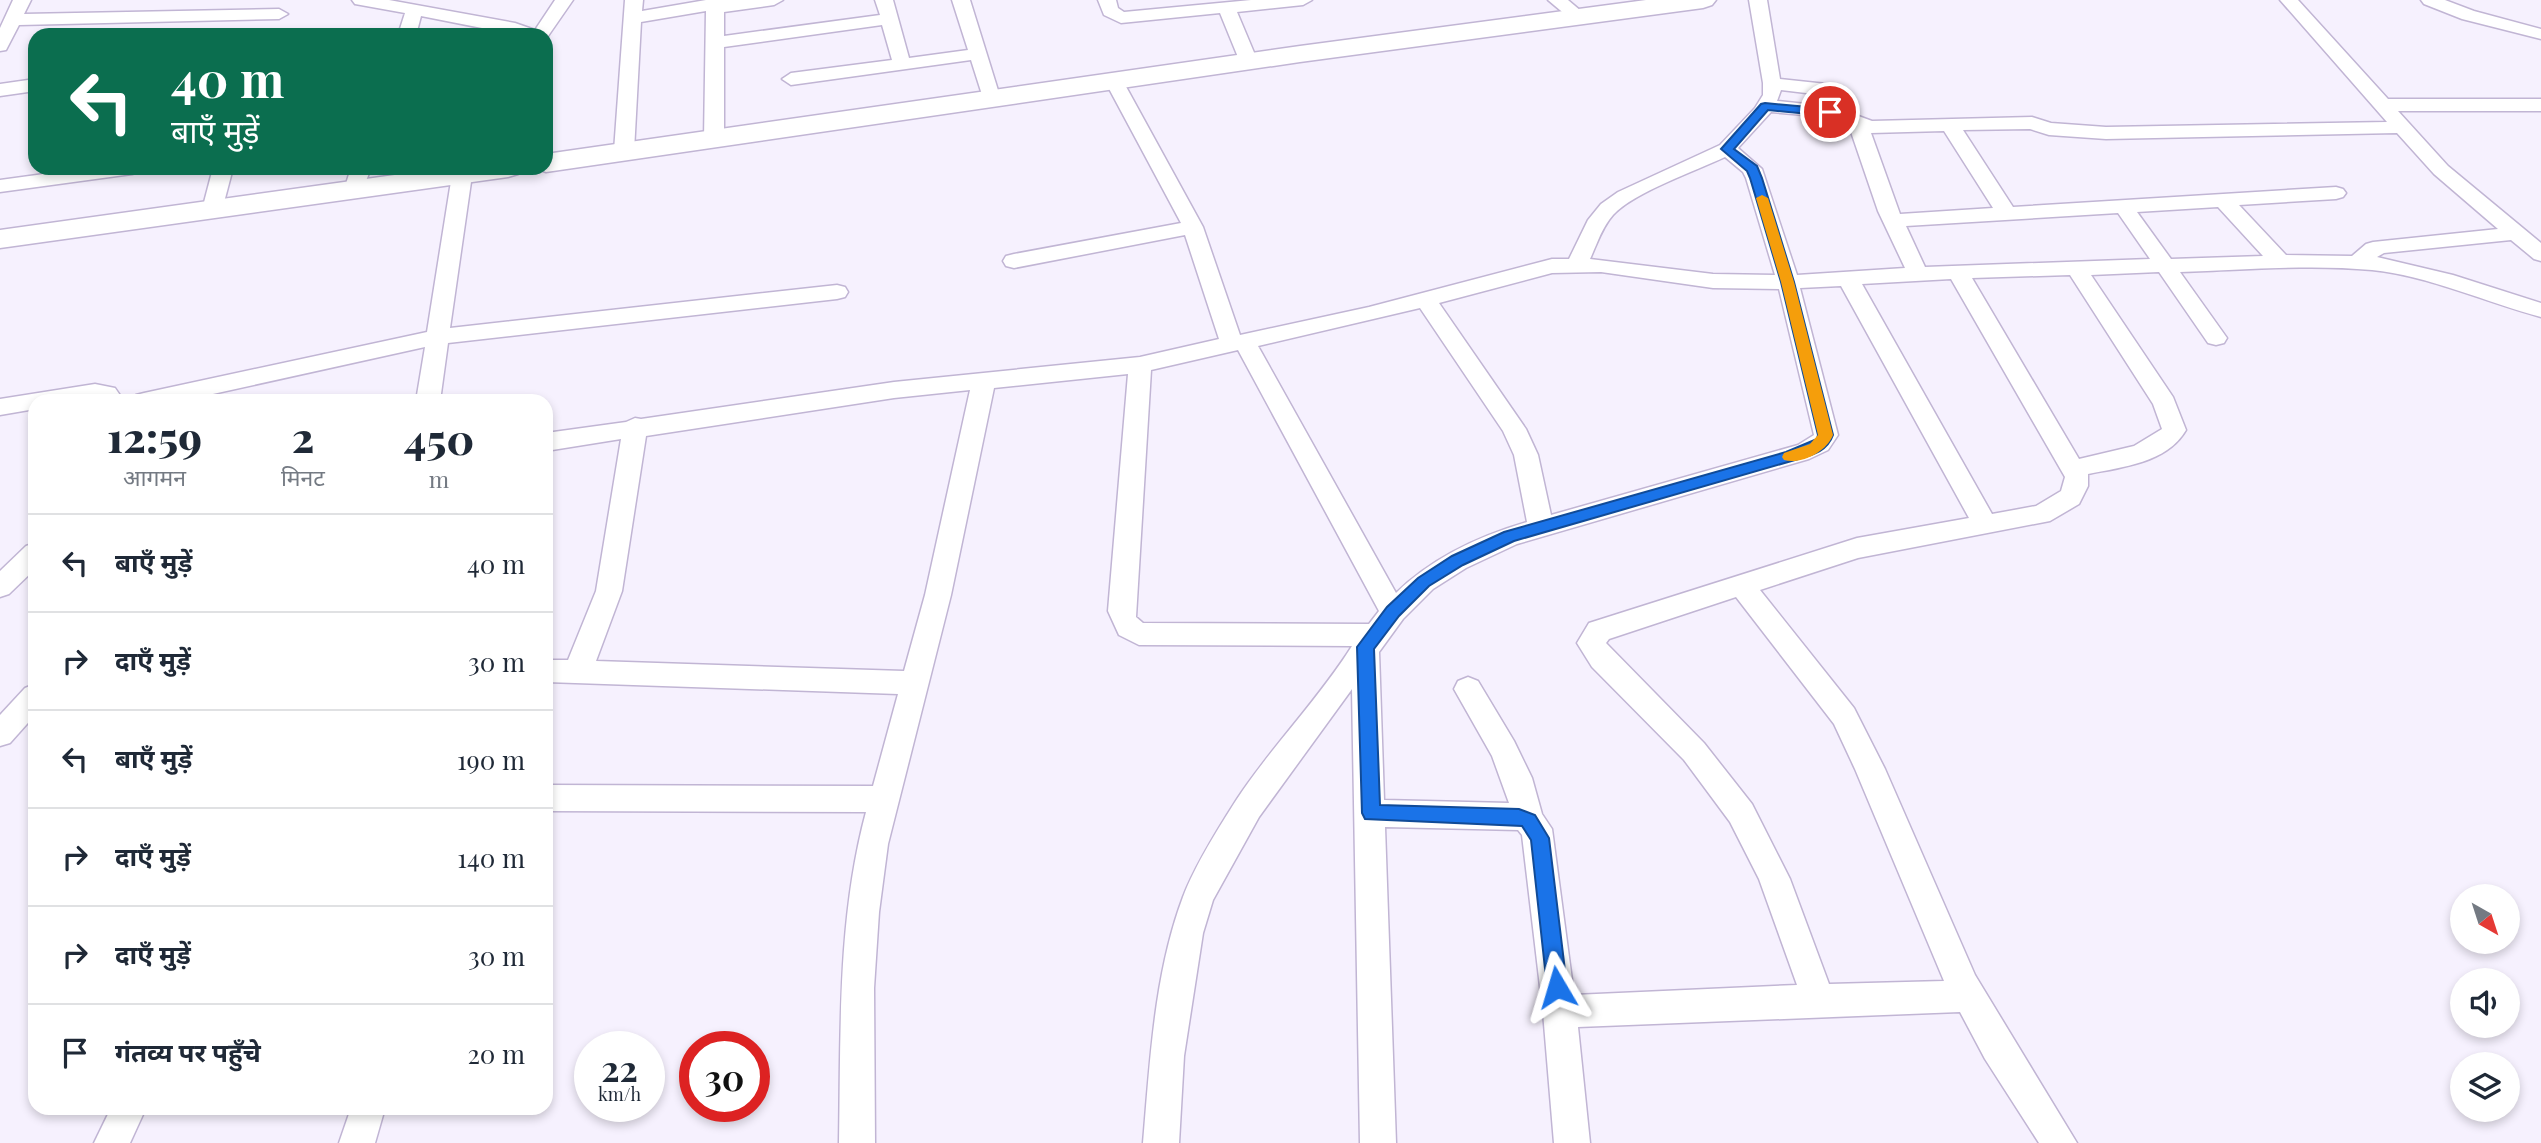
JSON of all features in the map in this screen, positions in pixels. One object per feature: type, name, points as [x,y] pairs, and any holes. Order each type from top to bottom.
[{"type":"street","points":[[0,46],[22,0]]},
{"type":"street","points":[[361,0],[414,12],[514,28]]},
{"type":"street","points":[[546,28],[564,0]]},
{"type":"street","points":[[624,152],[633,9],[774,0]]},
{"type":"street","points":[[884,0],[902,64]]},
{"type":"street","points":[[961,0],[992,100]]},
{"type":"street","points":[[1107,0],[1110,11],[1121,18],[1303,0]]},
{"type":"street","points":[[1557,0],[1580,17]]},
{"type":"street","points":[[553,162],[1580,17],[1669,2],[1703,0]]},
{"type":"street","points":[[1577,264],[1598,220],[1608,208],[1625,196],[1727,149],[1765,106],[1772,95],[1772,83],[1758,0]]},
{"type":"street","points":[[2289,0],[2441,170],[2541,254]]},
{"type":"street","points":[[2430,0],[2468,15],[2541,34]]},
{"type":"street","points":[[714,139],[715,4]]},
{"type":"street","points":[[12,20],[283,7],[274,28]]},
{"type":"street","points":[[1227,9],[1249,62]]},
{"type":"street","points":[[409,28],[414,12]]},
{"type":"street","points":[[714,43],[889,19]]},
{"type":"street","points":[[791,79],[978,54]]},
{"type":"street","points":[[1115,83],[1194,227],[1239,343],[1393,612]]},
{"type":"street","points":[[1772,83],[1836,91],[1843,96],[1892,221],[1918,274]]},
{"type":"street","points":[[0,90],[28,86]]},
{"type":"street","points":[[2382,105],[2541,105]]},
{"type":"street","points":[[1765,106],[1830,112],[1870,127],[2032,123],[2049,129],[2106,133],[2402,127]]},
{"type":"street","points":[[1950,125],[2007,214]]},
{"type":"street","points":[[1161,1143],[1167,1056],[1175,1004],[1187,933],[1199,897],[1248,808],[1393,612],[1424,582],[1457,561],[1509,537],[1790,456],[1815,448],[1823,442],[1826,435],[1788,282],[1752,169],[1727,149]]},
{"type":"street","points":[[0,186],[81,175]]},
{"type":"street","points":[[212,210],[221,175]]},
{"type":"street","points":[[0,239],[212,210],[357,179],[462,175],[456,240],[436,338],[429,394]]},
{"type":"street","points":[[1892,221],[2336,193]]},
{"type":"street","points":[[2223,200],[2280,262]]},
{"type":"street","points":[[2123,206],[2216,338]]},
{"type":"street","points":[[1014,261],[1194,227]]},
{"type":"street","points":[[2357,263],[2374,249],[2384,247],[2516,233]]},
{"type":"street","points":[[553,441],[635,426],[984,380],[1140,365],[1425,299],[1552,266],[1577,264],[1713,281],[1788,282],[1958,272],[2280,262],[2357,263],[2410,271],[2541,310]]},
{"type":"street","points":[[2071,468],[2154,449],[2167,440],[2174,430],[2165,402],[2077,269]]},
{"type":"street","points":[[1819,1000],[1766,864],[1742,814],[1711,769],[1602,659],[1591,643],[1599,631],[1857,548],[2041,514],[2068,500],[2076,492],[2077,477],[1958,272]]},
{"type":"street","points":[[1847,277],[1985,524]]},
{"type":"street","points":[[175,394],[383,347],[530,323],[836,292]]},
{"type":"street","points":[[1425,299],[1514,429],[1526,454],[1541,528]]},
{"type":"street","points":[[1140,365],[1121,611],[1123,621],[1130,630],[1139,634],[1370,641]]},
{"type":"street","points":[[858,1143],[858,988],[863,912],[873,844],[916,683],[984,380]]},
{"type":"street","points":[[77,394],[95,391],[107,394]]},
{"type":"street","points":[[0,407],[28,402]]},
{"type":"street","points":[[578,671],[609,591],[635,426]]},
{"type":"street","points":[[0,587],[28,560]]},
{"type":"street","points":[[1741,585],[1844,716],[1870,769],[1969,996],[1997,1047],[2059,1143]]},
{"type":"street","points":[[1370,641],[1378,1143]]},
{"type":"street","points":[[553,671],[916,683]]},
{"type":"street","points":[[1468,690],[1508,759],[1517,778],[1529,821],[1540,838],[1572,1143]]},
{"type":"street","points":[[0,734],[28,704]]},
{"type":"street","points":[[553,798],[885,799]]},
{"type":"street","points":[[1371,813],[1519,817],[1529,821]]},
{"type":"street","points":[[1560,1012],[1969,996]]},
{"type":"street","points":[[112,1143],[126,1115]]},
{"type":"street","points":[[357,1143],[366,1115]]},
{"type":"slow traffic","points":[[1762,198],[1788,282],[1826,435],[1823,442],[1815,448],[1790,457]]},
{"type":"route","points":[[1557,987],[1540,838],[1537,829],[1529,821],[1519,817],[1371,813],[1366,647],[1393,612],[1424,582],[1457,561],[1509,537],[1790,456],[1815,448],[1823,442],[1826,435],[1788,282],[1756,178],[1752,169],[1727,149],[1765,106],[1830,112]]}]
